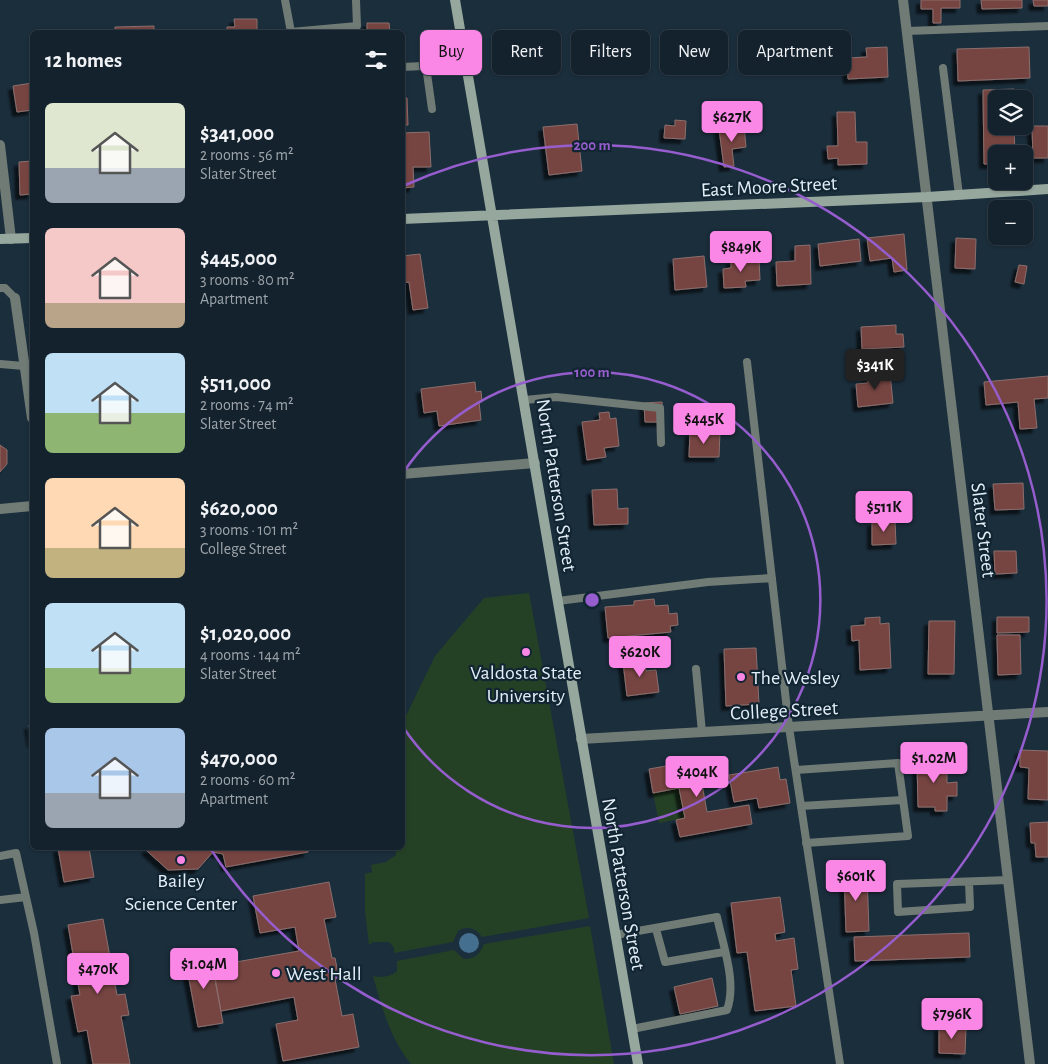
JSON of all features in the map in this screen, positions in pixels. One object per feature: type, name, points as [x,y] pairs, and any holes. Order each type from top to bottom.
[{"type":"main road","name":"North Patterson Street","points":[[455,0],[460,30]]},
{"type":"main road","name":"North Patterson Street","points":[[468,75],[638,1064]]},
{"type":"main road","name":"East Moore Street","points":[[405,219],[927,197],[1048,189]]},
{"type":"main road","points":[[5,239],[30,238]]},
{"type":"street","name":"Slater Street","points":[[903,0],[990,716],[1030,1064]]},
{"type":"street","points":[[0,145],[5,239]]},
{"type":"street","points":[[15,298],[30,405]]},
{"type":"street","points":[[405,474],[535,463]]},
{"type":"street","points":[[0,509],[30,506]]},
{"type":"street","name":"College Street","points":[[581,739],[1048,712]]},
{"type":"lane","points":[[285,0],[291,30]]},
{"type":"lane","points":[[313,30],[357,26],[356,0]]},
{"type":"lane","points":[[907,30],[1048,26]]},
{"type":"lane","points":[[405,67],[420,66]]},
{"type":"lane","points":[[943,68],[959,195]]},
{"type":"lane","points":[[427,75],[432,109]]},
{"type":"lane","points":[[0,288],[5,288],[15,298]]},
{"type":"lane","points":[[747,362],[789,727],[840,1064]]},
{"type":"lane","points":[[0,364],[24,366]]},
{"type":"lane","points":[[525,400],[556,397],[660,408],[661,443]]},
{"type":"lane","points":[[558,601],[708,582],[772,578]]},
{"type":"lane","points":[[696,669],[702,732]]},
{"type":"lane","points":[[796,770],[898,763],[908,836],[806,843]]},
{"type":"lane","points":[[801,806],[903,800]]},
{"type":"lane","points":[[0,856],[16,853],[26,896],[57,1064]]},
{"type":"lane","points":[[969,882],[970,907],[898,912],[897,884],[1008,880]]},
{"type":"lane","points":[[0,900],[26,896]]},
{"type":"lane","points":[[615,935],[716,918],[724,952],[731,998],[727,1010],[632,1029]]},
{"type":"lane","points":[[656,929],[665,962],[724,952]]},
{"type":"green space","points":[[529,593],[589,918],[482,937],[477,931],[465,928],[458,931],[453,942],[394,953],[394,948],[389,942],[373,942],[369,945],[365,911],[365,874],[372,872],[371,865],[386,862],[396,855],[395,850],[405,850],[405,718],[435,656],[484,598]]},
{"type":"green space","points":[[679,788],[685,818],[659,823],[653,793]]},
{"type":"green space","points":[[590,926],[614,1064],[411,1064],[397,1044],[373,976],[392,975],[397,971],[397,961],[454,950],[464,959],[468,959],[477,955],[484,944]]},
{"type":"water","points":[[469,933],[476,936],[479,943],[476,950],[469,953],[462,950],[459,943],[462,936]]},
{"type":"building","points":[[921,0],[960,0],[960,8],[941,8],[941,23],[933,23],[933,9],[921,9]]},
{"type":"building","points":[[981,0],[1022,0],[1022,8],[982,9]]},
{"type":"building","points":[[1033,0],[1048,0],[1048,6],[1034,6]]},
{"type":"building","points":[[234,19],[257,19],[257,30],[227,30],[227,27],[235,27]]},
{"type":"building","points":[[367,23],[389,23],[390,30],[367,30]]},
{"type":"building","points":[[154,26],[154,30],[115,30],[115,27]]},
{"type":"building","points":[[887,47],[888,77],[848,79],[848,75],[851,75],[851,58],[867,57],[866,48]]},
{"type":"building","points":[[1029,47],[1030,78],[958,81],[957,49]]},
{"type":"building","points":[[30,83],[30,110],[17,112],[13,86]]},
{"type":"building","points":[[1014,89],[988,90],[988,135],[1014,135],[1015,145],[988,145],[988,164],[984,164],[983,90]]},
{"type":"building","points":[[405,98],[407,98],[408,125],[405,125]]},
{"type":"building","points":[[837,112],[855,112],[856,142],[867,142],[867,164],[838,165],[838,158],[828,159],[827,146],[838,146]]},
{"type":"building","points":[[675,120],[686,121],[685,139],[664,138],[665,125],[675,126]]},
{"type":"building","points":[[577,124],[582,171],[549,175],[543,127]]},
{"type":"building","points":[[744,126],[746,147],[732,149],[734,166],[724,167],[719,129]]},
{"type":"building","points":[[1033,126],[1048,126],[1048,158],[1033,158]]},
{"type":"building","points":[[429,132],[431,167],[413,167],[414,187],[405,188],[405,133]]},
{"type":"building","points":[[30,161],[30,194],[20,195],[19,162]]},
{"type":"building","points":[[904,234],[907,270],[894,272],[892,258],[870,261],[867,238]]},
{"type":"building","points":[[956,238],[976,239],[975,269],[955,268]]},
{"type":"building","points":[[859,239],[861,261],[820,266],[818,244]]},
{"type":"building","points":[[810,245],[811,284],[777,286],[776,262],[795,261],[795,246]]},
{"type":"building","points":[[420,254],[428,308],[413,310],[409,282],[405,283],[405,256]]},
{"type":"building","points":[[704,256],[707,287],[675,290],[673,259]]},
{"type":"building","points":[[759,259],[760,280],[745,281],[746,287],[724,288],[723,269],[731,268],[731,260]]},
{"type":"building","points":[[1019,265],[1027,266],[1024,284],[1015,282]]},
{"type":"building","points":[[896,325],[896,334],[903,334],[904,347],[862,349],[861,327]]},
{"type":"building","points":[[890,373],[893,403],[858,407],[856,384],[868,383],[867,376]]},
{"type":"building","points":[[1048,376],[1048,398],[1034,399],[1037,428],[1020,429],[1018,402],[986,405],[984,382]]},
{"type":"building","points":[[475,382],[476,392],[481,391],[482,402],[479,402],[481,420],[439,426],[437,411],[424,413],[421,389]]},
{"type":"building","points":[[662,402],[663,422],[645,422],[644,403]]},
{"type":"building","points":[[609,412],[610,419],[616,418],[619,446],[604,448],[606,457],[587,460],[582,422],[600,420],[599,413]]},
{"type":"building","points":[[690,432],[720,432],[719,457],[689,457]]},
{"type":"building","points":[[0,445],[7,450],[7,464],[0,472]]},
{"type":"building","points":[[1023,483],[1024,509],[995,510],[993,484]]},
{"type":"building","points":[[617,489],[618,509],[628,508],[628,524],[594,525],[592,490]]},
{"type":"building","points":[[895,521],[896,544],[872,545],[872,522]]},
{"type":"building","points":[[994,551],[1016,551],[1017,573],[995,574]]},
{"type":"building","points":[[654,599],[655,606],[668,605],[669,614],[677,613],[678,625],[670,626],[671,632],[608,638],[605,607],[634,605],[634,601]]},
{"type":"building","points":[[880,617],[880,624],[889,623],[891,668],[860,670],[859,640],[852,641],[851,626],[865,625],[865,618]]},
{"type":"building","points":[[997,617],[1029,617],[1029,632],[997,633]]},
{"type":"building","points":[[929,621],[955,621],[954,674],[928,674]]},
{"type":"building","points":[[997,635],[1020,635],[1021,674],[998,675]]},
{"type":"building","name":"The Wesley","points":[[756,648],[759,704],[726,706],[724,649]]},
{"type":"building","points":[[645,659],[646,671],[656,670],[659,692],[627,696],[623,662]]},
{"type":"building","points":[[1020,750],[1048,751],[1048,800],[1028,799],[1029,768],[1020,767]]},
{"type":"building","points":[[712,758],[716,781],[702,784],[707,812],[749,805],[752,824],[680,837],[676,820],[685,818],[679,788],[653,793],[649,769]]},
{"type":"building","points":[[947,759],[947,783],[957,782],[957,796],[947,796],[947,811],[935,811],[935,807],[918,807],[917,760]]},
{"type":"building","points":[[778,767],[780,780],[786,779],[790,803],[759,808],[757,798],[734,802],[729,775]]},
{"type":"building","points":[[1048,822],[1048,857],[1036,857],[1035,843],[1031,843],[1030,823]]},
{"type":"building","points":[[58,850],[89,850],[94,877],[64,882]]},
{"type":"building","name":"Bailey Science Center","points":[[308,850],[308,852],[226,867],[223,854],[213,852],[198,869],[168,870],[147,851]]},
{"type":"building","points":[[867,873],[869,931],[846,932],[844,874]]},
{"type":"building","name":"West Hall","points":[[329,882],[336,917],[324,919],[332,958],[335,958],[339,978],[335,979],[342,1016],[353,1014],[359,1047],[283,1061],[276,1024],[298,1020],[294,997],[221,1011],[213,966],[299,951],[295,927],[260,933],[253,896]]},
{"type":"building","points":[[780,897],[785,932],[775,934],[776,941],[794,938],[798,969],[791,970],[796,1006],[755,1011],[747,952],[737,953],[731,903]]},
{"type":"building","points":[[103,919],[117,995],[125,994],[129,1015],[121,1016],[130,1064],[93,1064],[87,1030],[78,1032],[71,996],[80,995],[68,925]]},
{"type":"building","points":[[969,933],[970,957],[855,961],[854,937]]},
{"type":"building","points":[[210,953],[223,1023],[198,1027],[185,958]]},
{"type":"building","points":[[712,978],[718,1006],[680,1014],[674,987]]},
{"type":"building","points":[[939,1027],[966,1028],[965,1054],[939,1053]]},
{"type":"place","name":"Valdosta State University","points":[[526,652]]},
{"type":"place","name":"The Wesley","points":[[741,677]]},
{"type":"place","name":"Bailey Science Center","points":[[181,860]]},
{"type":"place","name":"West Hall","points":[[276,973]]}]
